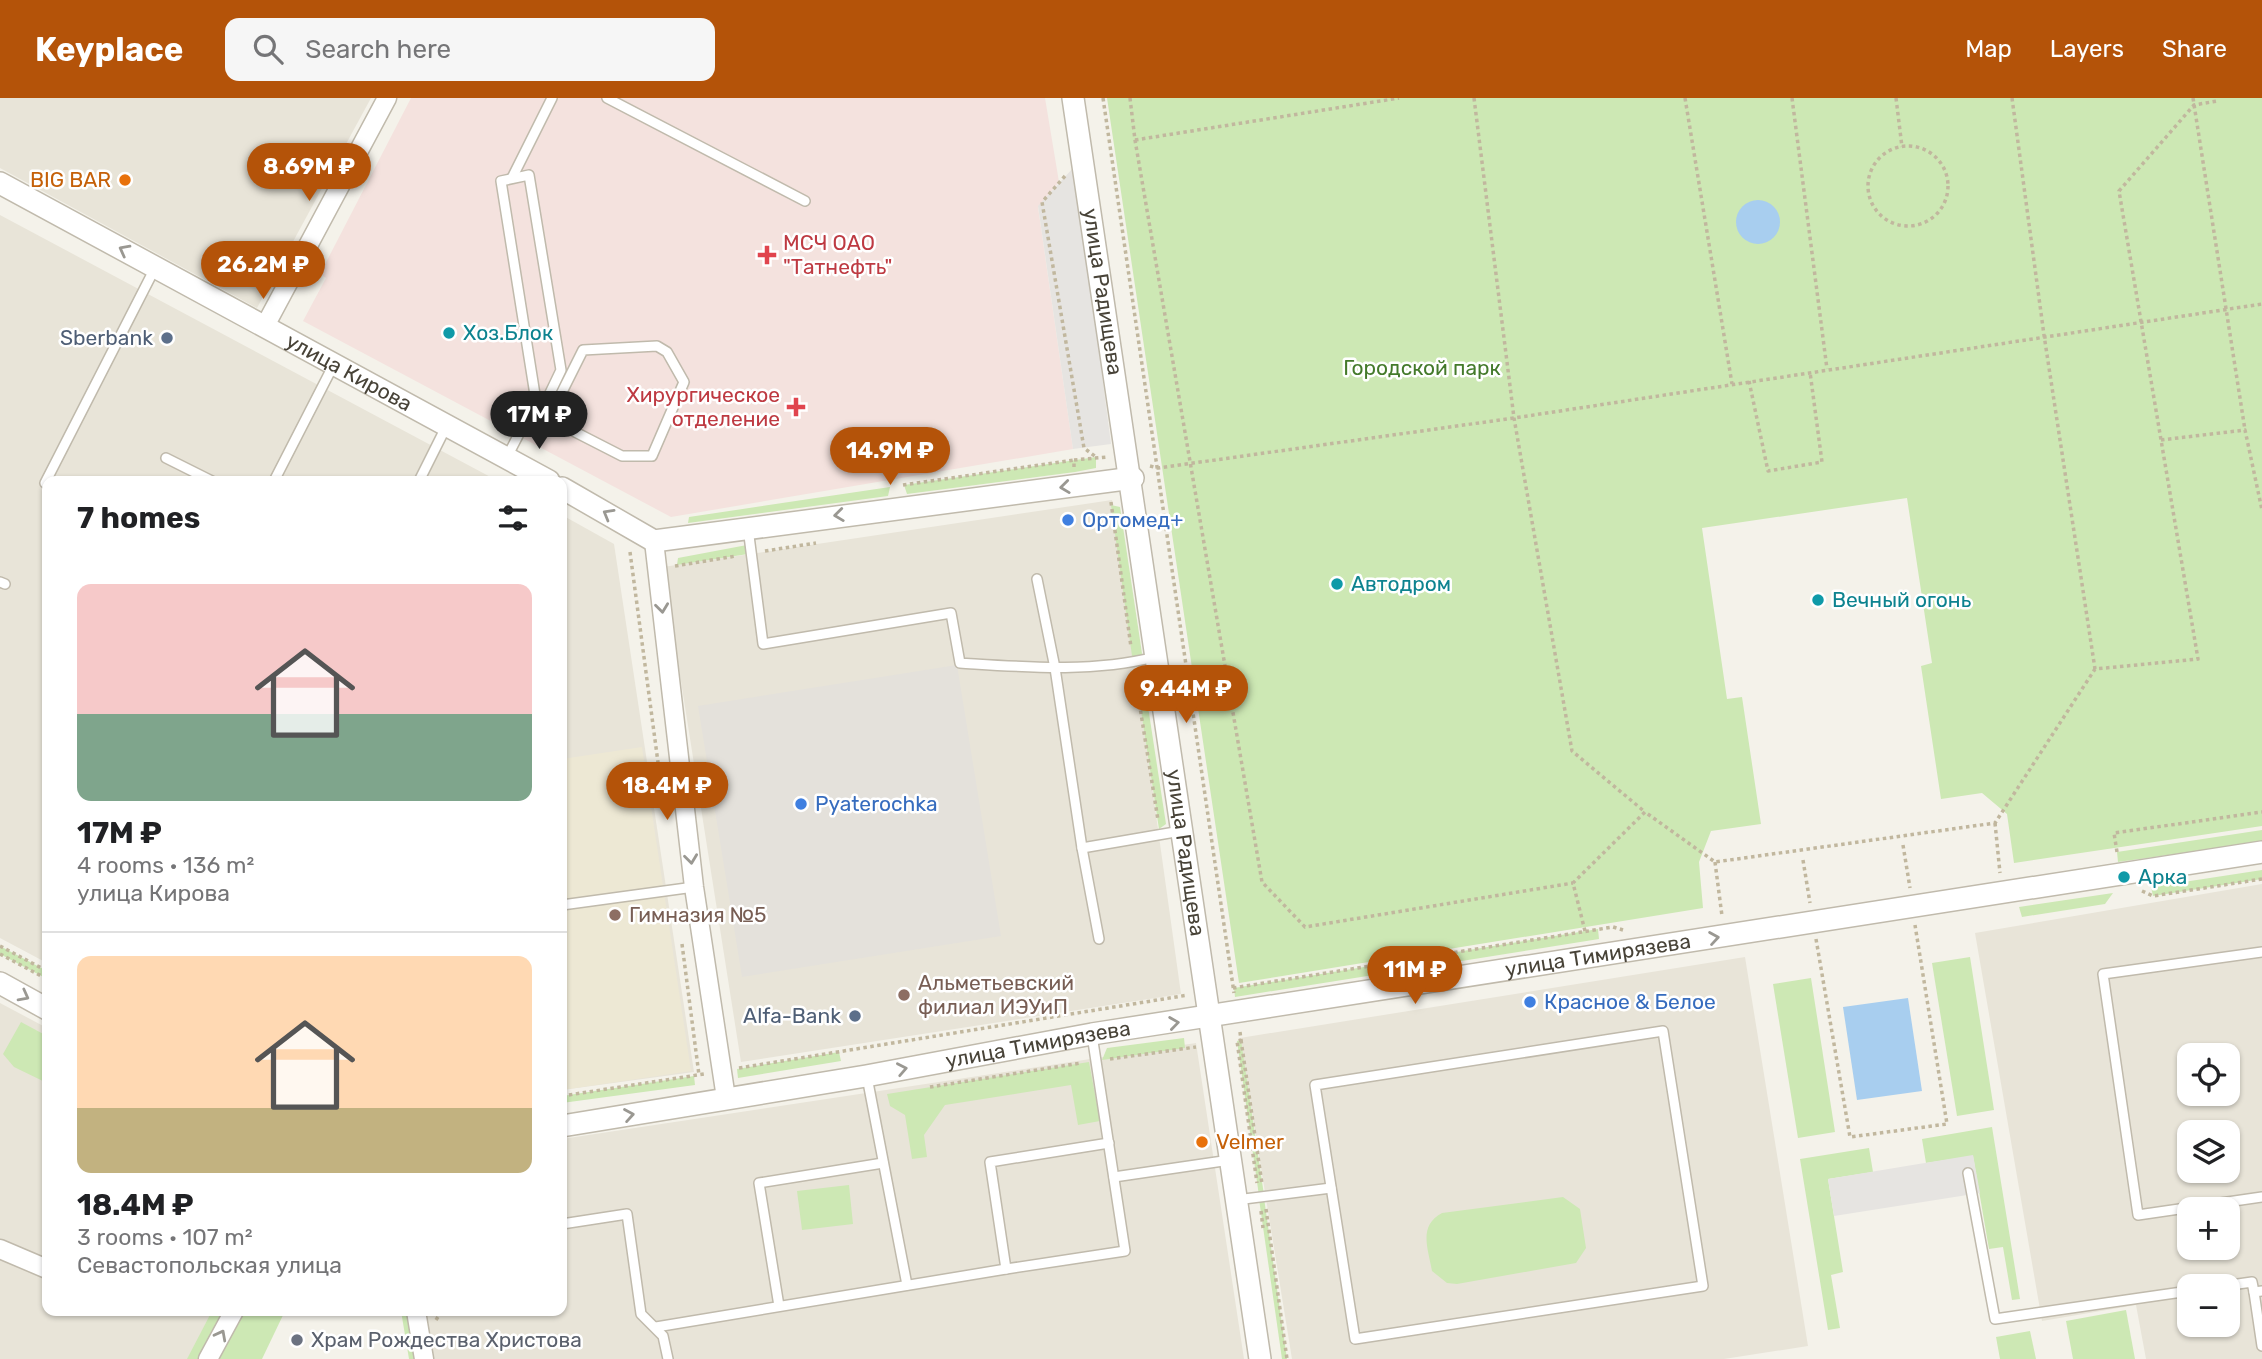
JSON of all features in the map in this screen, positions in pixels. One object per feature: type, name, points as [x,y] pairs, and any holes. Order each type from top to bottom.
[{"type":"street","points":[[265,326],[387,98]]},
{"type":"street","name":"улица Радищева","points":[[1073,98],[1142,472],[1170,833],[1209,1017],[1260,1359]]},
{"type":"street","name":"улица Кирова","points":[[0,183],[540,476]]},
{"type":"street","points":[[567,491],[654,541],[1142,472]]},
{"type":"street","points":[[654,541],[694,887],[726,1098]]},
{"type":"street","name":"улица Тимирязева","points":[[567,1125],[866,1076],[1092,1034],[2262,852]]},
{"type":"street","points":[[0,983],[42,1006]]},
{"type":"street","points":[[0,1250],[42,1267]]},
{"type":"street","points":[[208,1359],[231,1316]]},
{"type":"street","points":[[417,1316],[424,1359]]},
{"type":"lane","points":[[512,178],[552,98]]},
{"type":"lane","points":[[607,98],[805,201]]},
{"type":"lane","points":[[507,457],[540,414],[583,350],[657,346],[667,352],[684,382],[652,456],[622,456],[540,414],[501,181],[529,175],[561,369],[540,414]]},
{"type":"lane","points":[[49,476],[156,267]]},
{"type":"lane","points":[[277,476],[334,364]]},
{"type":"lane","points":[[422,476],[447,425]]},
{"type":"lane","points":[[166,457],[202,476]]},
{"type":"lane","points":[[748,526],[764,644],[951,613],[960,663],[1055,668],[1133,663],[1155,657]]},
{"type":"lane","points":[[1037,579],[1055,668],[1099,939]]},
{"type":"lane","points":[[1083,848],[1170,833]]},
{"type":"lane","points":[[567,904],[694,887]]},
{"type":"lane","points":[[2262,951],[2103,974],[2138,1215],[2262,1197]]},
{"type":"lane","points":[[1663,1031],[1703,1286],[1355,1339],[1331,1188],[1315,1085],[1663,1031]]},
{"type":"lane","points":[[656,1326],[1125,1251],[1092,1034]]},
{"type":"lane","points":[[866,1076],[907,1285]]},
{"type":"lane","points":[[1006,1269],[990,1162],[1109,1143]]},
{"type":"lane","points":[[1114,1177],[1230,1160]]},
{"type":"lane","points":[[779,1306],[759,1183],[883,1163]]},
{"type":"lane","points":[[1968,1173],[1995,1319],[2177,1293]]},
{"type":"lane","points":[[1236,1200],[1331,1188]]},
{"type":"lane","points":[[567,1223],[627,1214],[641,1314],[656,1326],[663,1336],[668,1359]]},
{"type":"lane","points":[[2240,1284],[2252,1282],[2258,1291],[2262,1346]]},
{"type":"path","points":[[1103,98],[1234,988],[1613,927]]},
{"type":"path","points":[[1130,98],[1262,882],[1306,927],[1573,883],[1645,812]]},
{"type":"path","points":[[1135,140],[1399,98]]},
{"type":"path","points":[[1474,98],[1514,418],[1572,751],[1645,812],[1715,862],[1995,823]]},
{"type":"path","points":[[1685,98],[1732,384]]},
{"type":"path","points":[[1792,98],[1827,369]]},
{"type":"path","points":[[1896,98],[1902,147]]},
{"type":"path","points":[[2001,878],[1995,823],[2095,669],[2044,335],[2012,98]]},
{"type":"path","points":[[2193,98],[2224,310],[2262,510]]},
{"type":"path","points":[[2095,669],[2198,659],[2119,191],[2194,105],[2217,101]]},
{"type":"path","points":[[1902,147],[1920,148],[1934,155],[1944,167],[1948,183],[1947,197],[1939,212],[1930,220],[1912,226],[1896,224],[1883,217],[1874,207],[1869,189],[1870,174],[1878,160],[1902,147]]},
{"type":"path","points":[[1067,174],[1041,202],[1084,448],[1096,457]]},
{"type":"path","points":[[1142,472],[2262,304]]},
{"type":"path","points":[[1749,381],[1768,471],[1822,462],[1810,372]]},
{"type":"path","points":[[2160,440],[2245,430]]},
{"type":"path","points":[[1075,472],[1074,460],[1107,457]]},
{"type":"path","points":[[1110,495],[1133,663],[1170,833]]},
{"type":"path","points":[[2117,852],[2114,833],[2262,812]]},
{"type":"path","points":[[1903,845],[1910,890]]},
{"type":"path","points":[[1803,860],[1810,903]]},
{"type":"path","points":[[1715,862],[1723,918]]},
{"type":"path","points":[[2137,889],[2153,896],[2262,879]]},
{"type":"path","points":[[1573,883],[1585,931]]},
{"type":"path","points":[[1816,938],[1850,1137],[1947,1124],[1915,923]]},
{"type":"path","points":[[0,946],[42,968]]},
{"type":"path","points":[[0,954],[42,976]]},
{"type":"path","points":[[567,1095],[1185,995]]},
{"type":"path","points":[[1237,1041],[1241,1040],[1239,1026]]},
{"type":"shaded area","points":[[0,98],[371,98],[257,308],[0,168]]},
{"type":"shaded area","points":[[411,98],[1045,98],[1059,182],[1038,207],[1073,449],[671,517],[303,321],[326,278],[320,274]]},
{"type":"shaded area","points":[[1075,166],[1111,444],[1073,449],[1038,206]]},
{"type":"shaded area","points":[[0,215],[489,476],[42,476],[42,960],[0,938]]},
{"type":"shaded area","points":[[1112,500],[1181,994],[741,1062],[663,567]]},
{"type":"shaded area","name":"Гимназия №5","points":[[567,518],[614,544],[694,1072],[567,1089]]},
{"type":"shaded area","points":[[957,665],[1001,936],[742,977],[698,706]]},
{"type":"shaded area","name":"Гимназия №5","points":[[642,747],[691,1071],[567,1089],[567,758]]},
{"type":"shaded area","points":[[2262,884],[2262,1359],[2146,1359],[2136,1305],[2042,1321],[1975,933]]},
{"type":"shaded area","points":[[1745,957],[1808,1346],[1724,1359],[1292,1359],[1240,1038]]},
{"type":"shaded area","points":[[0,1003],[42,1025],[42,1316],[211,1316],[189,1359],[0,1359]]},
{"type":"shaded area","points":[[1196,1043],[1244,1359],[432,1359],[426,1316],[567,1316],[567,1138]]},
{"type":"shaded area","points":[[1973,1155],[1980,1193],[1834,1216],[1828,1179]]},
{"type":"green space","name":"Городской парк","points":[[1107,98],[2262,98],[2262,826],[2014,863],[2007,814],[1982,793],[1941,799],[1921,666],[1932,663],[1907,498],[1702,528],[1727,699],[1742,697],[1761,824],[1711,831],[1699,862],[1703,908],[1239,983]]},
{"type":"green space","points":[[1096,457],[1096,468],[1075,472],[907,494],[904,485]]},
{"type":"green space","points":[[890,487],[888,496],[688,523],[689,517]]},
{"type":"green space","points":[[1111,505],[1120,507],[1143,660],[1133,663]]},
{"type":"green space","points":[[747,545],[748,554],[677,565],[678,558]]},
{"type":"green space","points":[[1135,671],[1143,674],[1166,824],[1159,829]]},
{"type":"green space","points":[[2262,830],[2262,842],[2118,862],[2117,852]]},
{"type":"green space","points":[[2262,870],[2262,879],[2153,896],[2151,887]]},
{"type":"green space","points":[[2113,893],[2105,904],[2022,917],[2019,907]]},
{"type":"green space","points":[[1598,929],[1599,939],[1235,997],[1234,988]]},
{"type":"green space","points":[[0,946],[42,968],[42,976],[0,954]]},
{"type":"green space","points":[[1970,957],[1994,1110],[1957,1116],[1932,963]]},
{"type":"green space","points":[[1811,978],[1835,1132],[1798,1138],[1773,984]]},
{"type":"green space","points":[[21,1022],[42,1033],[42,1081],[14,1067],[3,1054]]},
{"type":"green space","points":[[1184,1038],[1185,1048],[1102,1060],[1107,1048]]},
{"type":"green space","points":[[1241,1040],[1264,1195],[1259,1196],[1237,1041]]},
{"type":"green space","points":[[839,1052],[841,1061],[738,1078],[737,1069]]},
{"type":"green space","points":[[1089,1062],[1100,1121],[1078,1125],[1071,1085],[945,1105],[924,1135],[927,1157],[912,1159],[905,1115],[890,1106],[887,1094]]},
{"type":"green space","points":[[694,1076],[695,1085],[567,1102],[567,1095]]},
{"type":"green space","points":[[1992,1127],[2020,1299],[2012,1300],[2003,1247],[1989,1249],[1973,1156],[1926,1163],[1922,1139]]},
{"type":"green space","points":[[1869,1148],[1873,1172],[1828,1179],[1843,1272],[1831,1275],[1840,1328],[1828,1330],[1800,1159]]},
{"type":"green space","points":[[849,1185],[853,1224],[802,1230],[797,1191]]},
{"type":"green space","points":[[1563,1197],[1580,1209],[1586,1248],[1576,1263],[1457,1284],[1447,1283],[1432,1271],[1427,1231],[1435,1218],[1442,1213]]},
{"type":"green space","points":[[1264,1198],[1287,1359],[1282,1359],[1259,1199]]},
{"type":"green space","points":[[2126,1310],[2135,1359],[2073,1359],[2066,1321]]},
{"type":"green space","points":[[209,1316],[223,1316],[201,1359],[187,1359]]},
{"type":"green space","points":[[235,1316],[283,1316],[262,1359],[212,1359]]},
{"type":"green space","points":[[402,1316],[412,1316],[418,1359],[409,1359]]},
{"type":"green space","points":[[2030,1331],[2036,1359],[2000,1359],[1996,1337]]},
{"type":"water","points":[[1758,200],[1773,207],[1780,222],[1773,237],[1758,244],[1743,237],[1736,222],[1743,207]]},
{"type":"water","points":[[1908,998],[1922,1091],[1857,1100],[1843,1007]]},
{"type":"place","name":"BIG BAR","points":[[125,180]]},
{"type":"place","name":"МСЧ ОАО \"Татнефть\"","points":[[767,255]]},
{"type":"place","name":"Хоз.Блок","points":[[449,333]]},
{"type":"place","name":"Sberbank","points":[[167,338]]},
{"type":"place","name":"Хирургическое отделение","points":[[796,407]]},
{"type":"place","name":"Ортомед+","points":[[1068,520]]},
{"type":"place","name":"Автодром","points":[[1337,584]]},
{"type":"place","name":"Вечный огонь","points":[[1818,600]]},
{"type":"place","name":"Pyaterochka","points":[[801,804]]},
{"type":"place","name":"Арка","points":[[2124,877]]},
{"type":"place","name":"Гимназия №5","points":[[615,915]]},
{"type":"place","name":"Альметьевский филиал ИЭУиП","points":[[904,995]]},
{"type":"place","name":"Красное & Белое","points":[[1530,1002]]},
{"type":"place","name":"Alfa-Bank","points":[[855,1016]]},
{"type":"place","name":"Velmer","points":[[1202,1142]]},
{"type":"place","name":"Храм Рождества Христова","points":[[297,1340]]}]
